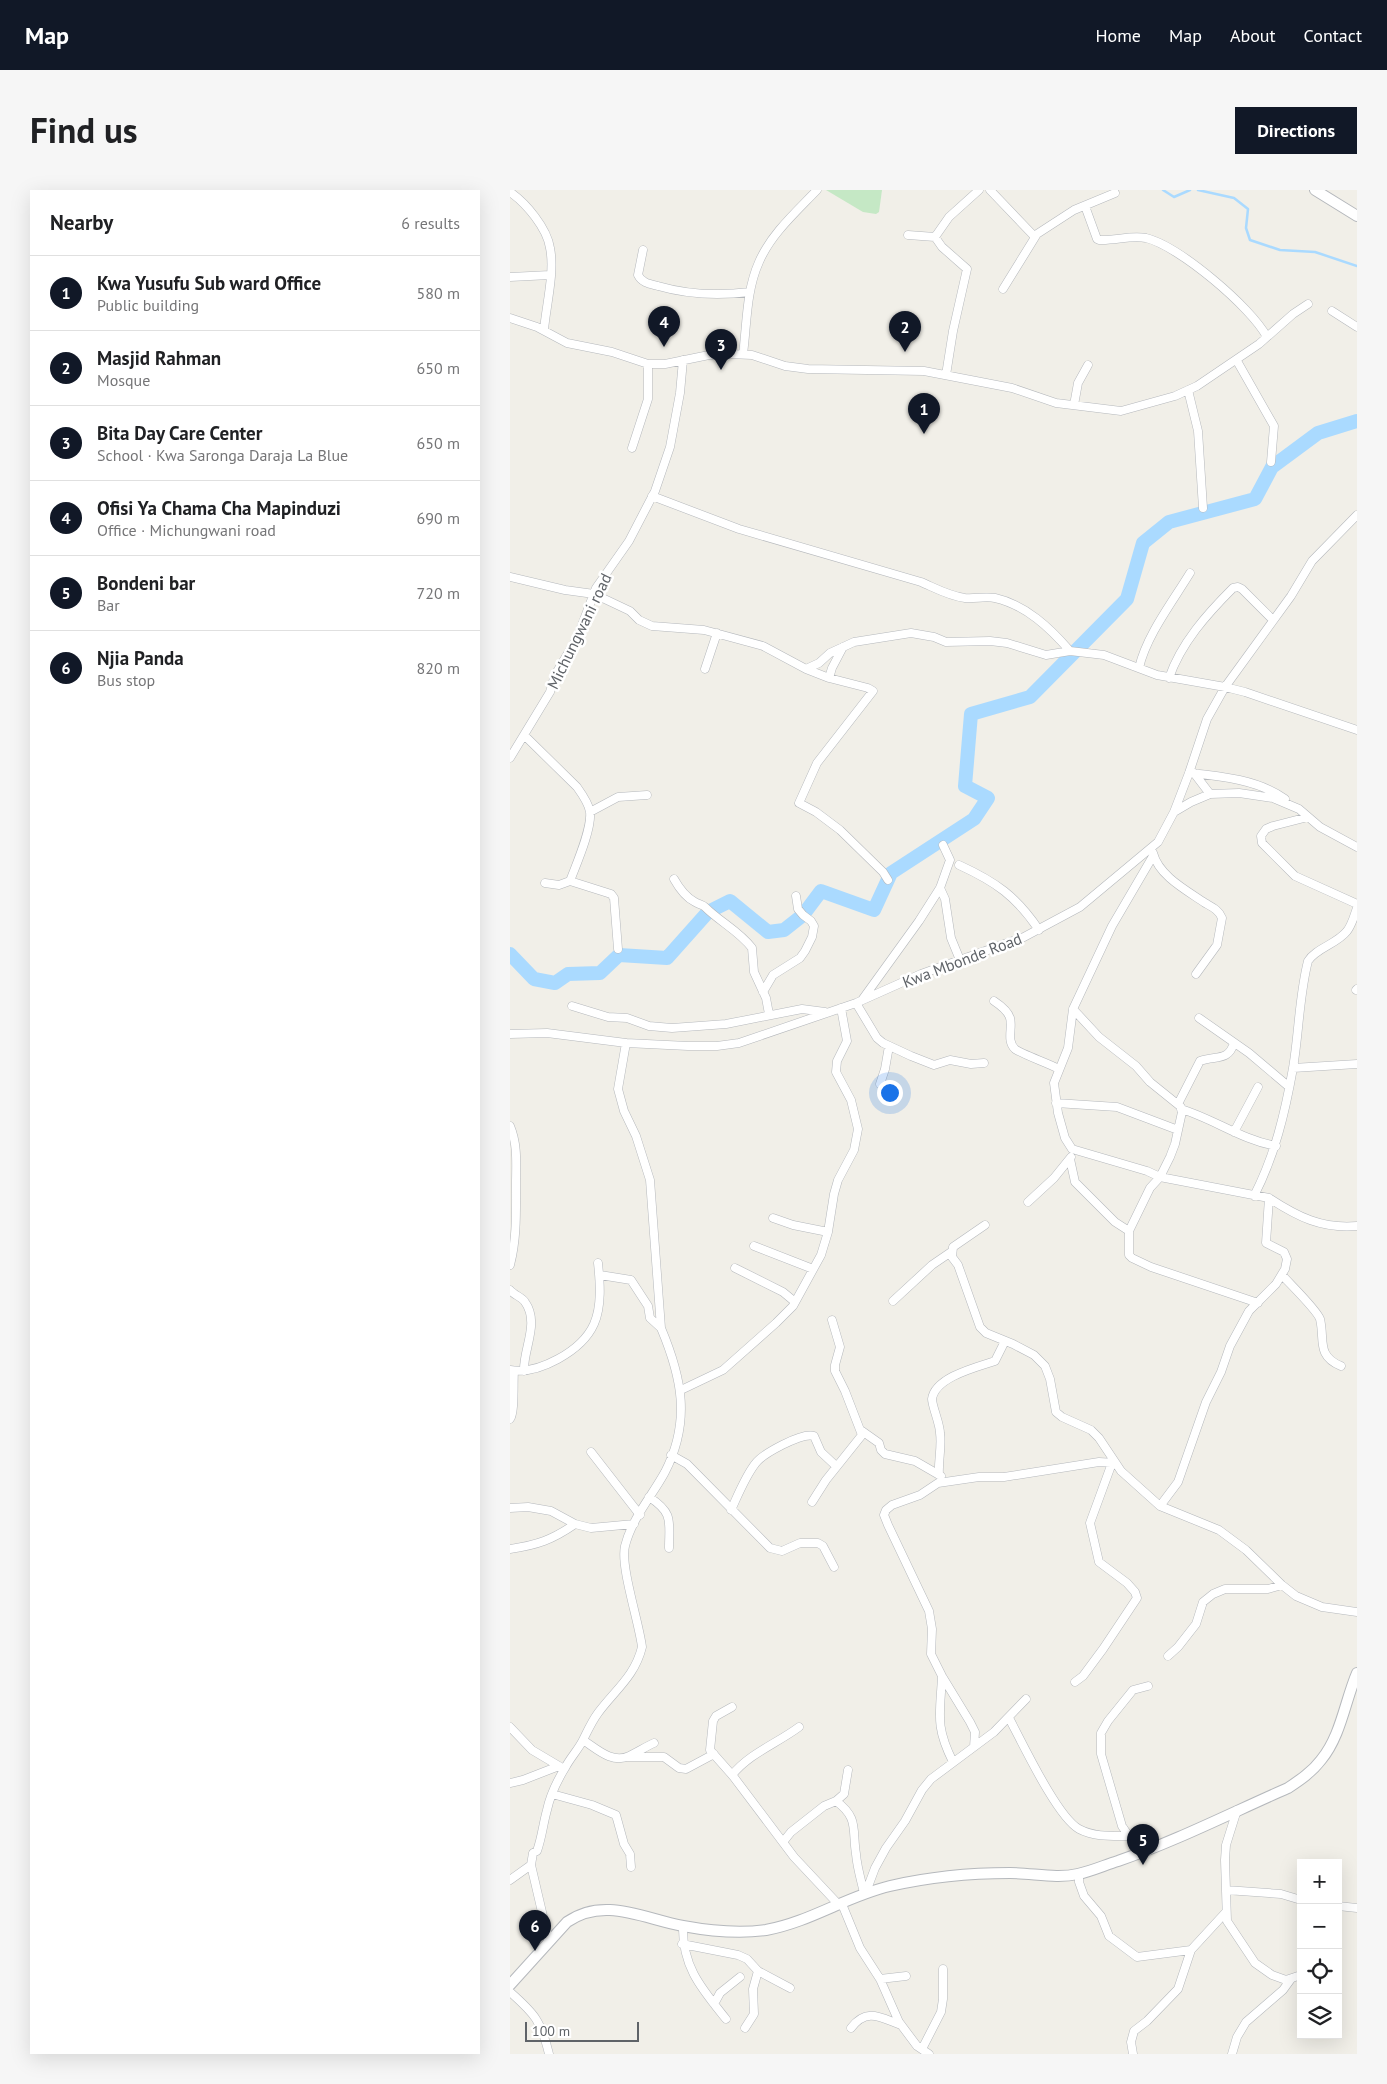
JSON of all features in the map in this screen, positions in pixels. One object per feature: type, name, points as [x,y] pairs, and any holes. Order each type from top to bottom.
[{"type":"street","points":[[743,354],[750,292],[756,270],[766,250],[784,224],[817,190]]},
{"type":"street","points":[[935,237],[949,217],[979,190]]},
{"type":"street","points":[[990,190],[1034,236]]},
{"type":"street","points":[[1315,190],[1357,216]]},
{"type":"street","points":[[510,192],[528,207],[550,248],[550,275],[544,330]]},
{"type":"street","points":[[1003,289],[1034,236],[1060,218],[1115,193]]},
{"type":"street","points":[[1085,206],[1097,238],[1100,240],[1145,238],[1168,248],[1230,294],[1252,316],[1267,337]]},
{"type":"street","points":[[908,235],[935,237]]},
{"type":"street","points":[[935,237],[942,247],[967,269],[946,375]]},
{"type":"street","points":[[642,250],[638,275],[646,283],[691,294],[750,292]]},
{"type":"street","points":[[510,277],[550,275]]},
{"type":"street","points":[[510,318],[544,330],[567,343],[612,352],[648,364],[665,364],[709,355],[743,354],[785,366],[808,370],[908,370],[946,375],[1012,388],[1043,399],[1074,405],[1121,411],[1175,396],[1188,390],[1237,361],[1308,304]]},
{"type":"street","points":[[1332,311],[1357,327]]},
{"type":"street","name":"Michungwani road","points":[[510,758],[550,692],[555,675],[577,638],[599,583],[629,541],[652,496],[670,447],[680,393],[683,360]]},
{"type":"street","points":[[1237,361],[1274,426],[1271,462]]},
{"type":"street","points":[[632,448],[648,399],[648,364]]},
{"type":"street","points":[[1074,405],[1078,382],[1088,365]]},
{"type":"street","points":[[1188,390],[1198,431],[1203,508]]},
{"type":"street","points":[[652,496],[739,529],[910,581],[921,582],[949,594],[966,598],[989,597],[1009,602],[1036,618],[1055,634],[1070,651]]},
{"type":"street","name":"Kwa Mbonde Road","points":[[510,1034],[547,1033],[626,1043],[688,1046],[717,1046],[739,1043],[859,1002],[921,974],[1024,937],[1080,907],[1134,860],[1153,852],[1192,773],[1207,719],[1225,687],[1291,596],[1312,561],[1357,515]]},
{"type":"street","points":[[1139,668],[1141,658],[1190,573]]},
{"type":"street","points":[[510,577],[565,590],[594,594],[630,611],[639,620],[652,626],[694,628],[763,646],[806,669],[874,691],[817,763],[799,803],[816,812],[840,830],[855,847],[883,872],[888,880]]},
{"type":"street","points":[[1170,678],[1176,660],[1203,619],[1233,588],[1238,587],[1242,590],[1273,620]]},
{"type":"street","points":[[705,670],[717,633]]},
{"type":"street","points":[[806,669],[830,653],[854,642],[911,633],[934,637],[946,642],[1007,644],[1046,655],[1070,651],[1104,655],[1170,678],[1225,687],[1357,730]]},
{"type":"street","points":[[830,678],[832,668],[843,647]]},
{"type":"street","points":[[510,740],[522,738],[577,787],[583,795],[590,812],[582,848],[570,882]]},
{"type":"street","points":[[1192,773],[1210,794]]},
{"type":"street","points":[[1192,773],[1229,778],[1273,792],[1299,809],[1324,829],[1357,847]]},
{"type":"street","points":[[1174,812],[1210,794],[1254,794],[1273,798],[1299,809]]},
{"type":"street","points":[[590,812],[618,797],[647,795]]},
{"type":"street","points":[[1308,817],[1266,829],[1261,836],[1262,843],[1295,876],[1357,904]]},
{"type":"street","points":[[944,845],[950,860],[940,888],[919,921],[859,1002],[877,1038],[889,1046],[934,1064],[950,1060],[971,1064],[984,1063]]},
{"type":"street","points":[[1153,852],[1163,872],[1217,910],[1222,918],[1217,945],[1196,974]]},
{"type":"street","points":[[1153,852],[1112,926],[1073,1009],[1068,1048],[1054,1083],[1056,1103],[1065,1138],[1075,1151],[1147,1170],[1160,1177],[1269,1198],[1284,1208],[1320,1224],[1334,1227],[1357,1226]]},
{"type":"street","points":[[959,865],[1004,889],[1025,910],[1039,930]]},
{"type":"street","points":[[674,879],[681,890],[692,901],[705,907],[708,912],[730,926],[752,948],[754,972],[763,992],[769,1014]]},
{"type":"street","points":[[545,883],[559,885],[570,882],[611,894],[614,898],[618,949]]},
{"type":"street","points":[[940,888],[945,899],[951,938],[960,960]]},
{"type":"street","points":[[763,992],[773,975],[800,958],[806,951],[812,937],[814,926],[798,909],[796,896]]},
{"type":"street","points":[[1254,1196],[1276,1146],[1293,1068],[1296,1034],[1308,962],[1312,956],[1347,931],[1357,908]]},
{"type":"street","points":[[994,1001],[1008,1014],[1011,1020],[1011,1043],[1015,1050],[1059,1069]]},
{"type":"street","points":[[572,1006],[608,1017],[627,1018],[649,1026],[672,1028],[726,1024],[802,1009],[828,1012]]},
{"type":"street","points":[[681,1390],[723,1370],[776,1323],[795,1302],[821,1255],[828,1232],[838,1180],[854,1150],[858,1128],[851,1100],[836,1072],[838,1060],[847,1041],[841,1008]]},
{"type":"street","points":[[1073,1009],[1099,1037],[1136,1066],[1150,1082],[1179,1106],[1259,1143],[1276,1146]]},
{"type":"street","points":[[1199,1018],[1288,1086]]},
{"type":"street","points":[[549,1942],[531,1865],[533,1853],[537,1851],[546,1811],[562,1767],[583,1740],[598,1713],[633,1671],[642,1647],[625,1565],[625,1547],[634,1524],[666,1470],[680,1431],[681,1390],[668,1344],[661,1328],[650,1180],[636,1136],[624,1111],[618,1089],[626,1043]]},
{"type":"street","points":[[1234,1043],[1232,1050],[1226,1056],[1200,1061],[1179,1106],[1178,1130],[1175,1144],[1160,1177],[1150,1188],[1129,1231],[1128,1246],[1132,1258],[1207,1287],[1258,1302]]},
{"type":"street","points":[[880,1084],[889,1046]]},
{"type":"street","points":[[1293,1068],[1357,1064]]},
{"type":"street","points":[[1234,1132],[1258,1087]]},
{"type":"street","points":[[1056,1103],[1117,1106],[1178,1130]]},
{"type":"street","points":[[510,1126],[515,1137],[517,1158],[515,1246],[510,1265]]},
{"type":"street","points":[[1028,1202],[1070,1159],[1075,1151]]},
{"type":"street","points":[[1070,1159],[1075,1182],[1115,1222],[1129,1231]]},
{"type":"street","points":[[1160,1506],[1178,1482],[1206,1402],[1221,1372],[1230,1346],[1249,1311],[1276,1284],[1282,1275],[1287,1259],[1284,1252],[1266,1243],[1269,1198]]},
{"type":"street","points":[[773,1218],[793,1225],[828,1232]]},
{"type":"street","points":[[893,1301],[932,1265],[951,1252],[953,1247],[985,1225]]},
{"type":"street","points":[[754,1246],[813,1269]]},
{"type":"street","points":[[951,1252],[958,1265],[980,1327],[986,1333],[1034,1355],[1045,1366],[1050,1379],[1056,1412],[1062,1417],[1091,1430],[1099,1438],[1114,1463],[1131,1482],[1160,1506],[1219,1530],[1261,1563],[1282,1585],[1296,1596],[1313,1604],[1336,1610],[1357,1612]]},
{"type":"street","points":[[510,1419],[514,1408],[512,1371],[553,1363],[586,1337],[594,1324],[598,1308],[600,1275],[598,1263]]},
{"type":"street","points":[[735,1268],[783,1292],[795,1302]]},
{"type":"street","points":[[600,1275],[631,1280],[648,1306],[650,1318],[661,1328]]},
{"type":"street","points":[[1282,1275],[1318,1314],[1324,1352],[1328,1359],[1340,1366]]},
{"type":"street","points":[[510,1290],[524,1299],[529,1312],[531,1328],[524,1370]]},
{"type":"street","points":[[832,1320],[840,1347],[835,1371],[862,1431],[879,1443],[881,1450],[885,1454],[915,1461],[949,1480]]},
{"type":"street","points":[[939,1475],[941,1434],[932,1402],[933,1395],[942,1382],[977,1365],[995,1361],[1005,1341]]},
{"type":"street","points":[[812,1502],[836,1466],[860,1439],[862,1431]]},
{"type":"street","points":[[731,1510],[755,1464],[788,1442],[805,1435],[814,1436],[821,1452],[836,1466]]},
{"type":"street","points":[[591,1452],[640,1515]]},
{"type":"street","points":[[672,1454],[687,1464],[770,1548],[782,1551],[800,1543],[818,1543],[823,1546],[834,1567]]},
{"type":"street","points":[[974,1747],[975,1732],[942,1676],[932,1654],[932,1629],[929,1612],[884,1515],[886,1510],[892,1505],[920,1495],[938,1482],[1004,1477],[1079,1464],[1114,1463]]},
{"type":"street","points":[[1075,1682],[1083,1676],[1103,1649],[1137,1598],[1135,1592],[1126,1583],[1099,1562],[1090,1523],[1114,1463]]},
{"type":"street","points":[[649,1497],[661,1505],[669,1517],[669,1548]]},
{"type":"street","points":[[510,1508],[528,1507],[551,1511],[575,1524],[592,1528],[634,1524]]},
{"type":"street","points":[[510,1549],[540,1543],[557,1537],[575,1524]]},
{"type":"street","points":[[1168,1656],[1196,1624],[1203,1602],[1213,1594],[1237,1588],[1268,1589],[1282,1585]]},
{"type":"street","points":[[510,1984],[567,1922],[576,1916],[594,1910],[626,1911],[683,1926],[729,1932],[765,1930],[805,1919],[865,1893],[915,1881],[984,1874],[1012,1873],[1059,1876],[1079,1874],[1140,1853],[1288,1788],[1308,1774],[1322,1760],[1333,1743],[1357,1673]]},
{"type":"street","points":[[942,1676],[938,1718],[940,1730],[953,1762]]},
{"type":"street","points":[[1140,1853],[1128,1836],[1119,1818],[1101,1754],[1101,1733],[1108,1721],[1133,1690],[1148,1686]]},
{"type":"street","points":[[865,1893],[875,1868],[886,1848],[905,1821],[922,1790],[931,1779],[1009,1718],[1026,1699]]},
{"type":"street","points":[[732,1707],[716,1716],[713,1721],[713,1736],[710,1745],[714,1754],[794,1857],[840,1904],[860,1948],[880,1979],[901,2025],[919,2050],[930,2054]]},
{"type":"street","points":[[1009,1718],[1029,1759],[1068,1820],[1078,1828],[1095,1835],[1128,1836]]},
{"type":"street","points":[[510,1727],[532,1750],[562,1767]]},
{"type":"street","points":[[732,1775],[748,1758],[799,1727]]},
{"type":"street","points":[[583,1740],[607,1756],[617,1758],[664,1756],[679,1768],[686,1769],[714,1754]]},
{"type":"street","points":[[628,1757],[654,1743]]},
{"type":"street","points":[[510,1783],[562,1767]]},
{"type":"street","points":[[783,1842],[791,1832],[824,1806],[844,1794],[848,1770]]},
{"type":"street","points":[[552,1794],[592,1804],[616,1814],[624,1844],[630,1854],[631,1867]]},
{"type":"street","points":[[836,1800],[846,1808],[854,1822],[857,1864],[865,1893]]},
{"type":"street","points":[[1237,1810],[1226,1844],[1227,1921],[1254,1963],[1272,1975],[1286,1980],[1297,1977]]},
{"type":"street","points":[[510,1880],[531,1865]]},
{"type":"street","points":[[1079,1874],[1079,1882],[1084,1896],[1101,1916],[1109,1936],[1131,1954],[1137,1957],[1144,1957],[1191,1950]]},
{"type":"street","points":[[1226,1890],[1281,1894],[1297,1899]]},
{"type":"street","points":[[1342,1906],[1357,1908]]},
{"type":"street","points":[[1133,2054],[1131,2042],[1134,2031],[1147,2021],[1178,1990],[1191,1950],[1226,1912]]},
{"type":"street","points":[[683,1926],[682,1944],[704,1994],[726,2019]]},
{"type":"street","points":[[682,1944],[738,1955],[747,1960],[758,1971],[790,1988]]},
{"type":"street","points":[[919,2050],[941,2012],[943,1970]]},
{"type":"street","points":[[745,2028],[754,2014],[753,1989],[758,1971]]},
{"type":"street","points":[[880,1979],[906,1976]]},
{"type":"street","points":[[714,2004],[720,1993],[740,1977]]},
{"type":"street","points":[[1232,2054],[1237,2037],[1246,2022],[1283,1990],[1291,1979]]},
{"type":"street","points":[[510,1992],[532,2012],[544,2034],[548,2054]]},
{"type":"street","points":[[851,2028],[855,2022],[867,2015],[876,2016],[901,2025]]},
{"type":"green space","points":[[826,190],[882,190],[879,212],[876,214],[863,212]]},
{"type":"waterway","points":[[1163,190],[1174,197],[1190,190]]},
{"type":"waterway","points":[[1198,190],[1234,198],[1248,209],[1246,228],[1250,240],[1280,250],[1315,252],[1357,266]]},
{"type":"waterway","points":[[510,954],[534,979],[555,983],[568,974],[600,973],[619,955],[667,958],[708,912],[730,901],[768,932],[784,930],[803,915],[821,891],[874,910],[891,873],[974,819],[988,798],[965,786],[971,714],[1030,697],[1127,599],[1143,543],[1169,522],[1255,499],[1272,467],[1318,433],[1357,421]]},
{"type":"place","name":"Ofisi Ya Chama Cha Mapinduzi","points":[[664,347]]},
{"type":"place","name":"Masjid Rahman","points":[[905,352]]},
{"type":"place","name":"Bita Day Care Center","points":[[721,370]]},
{"type":"place","name":"Kwa Yusufu Sub ward Office","points":[[924,434]]},
{"type":"place","name":"Bondeni bar","points":[[1143,1865]]},
{"type":"place","name":"Njia Panda","points":[[535,1951]]}]
